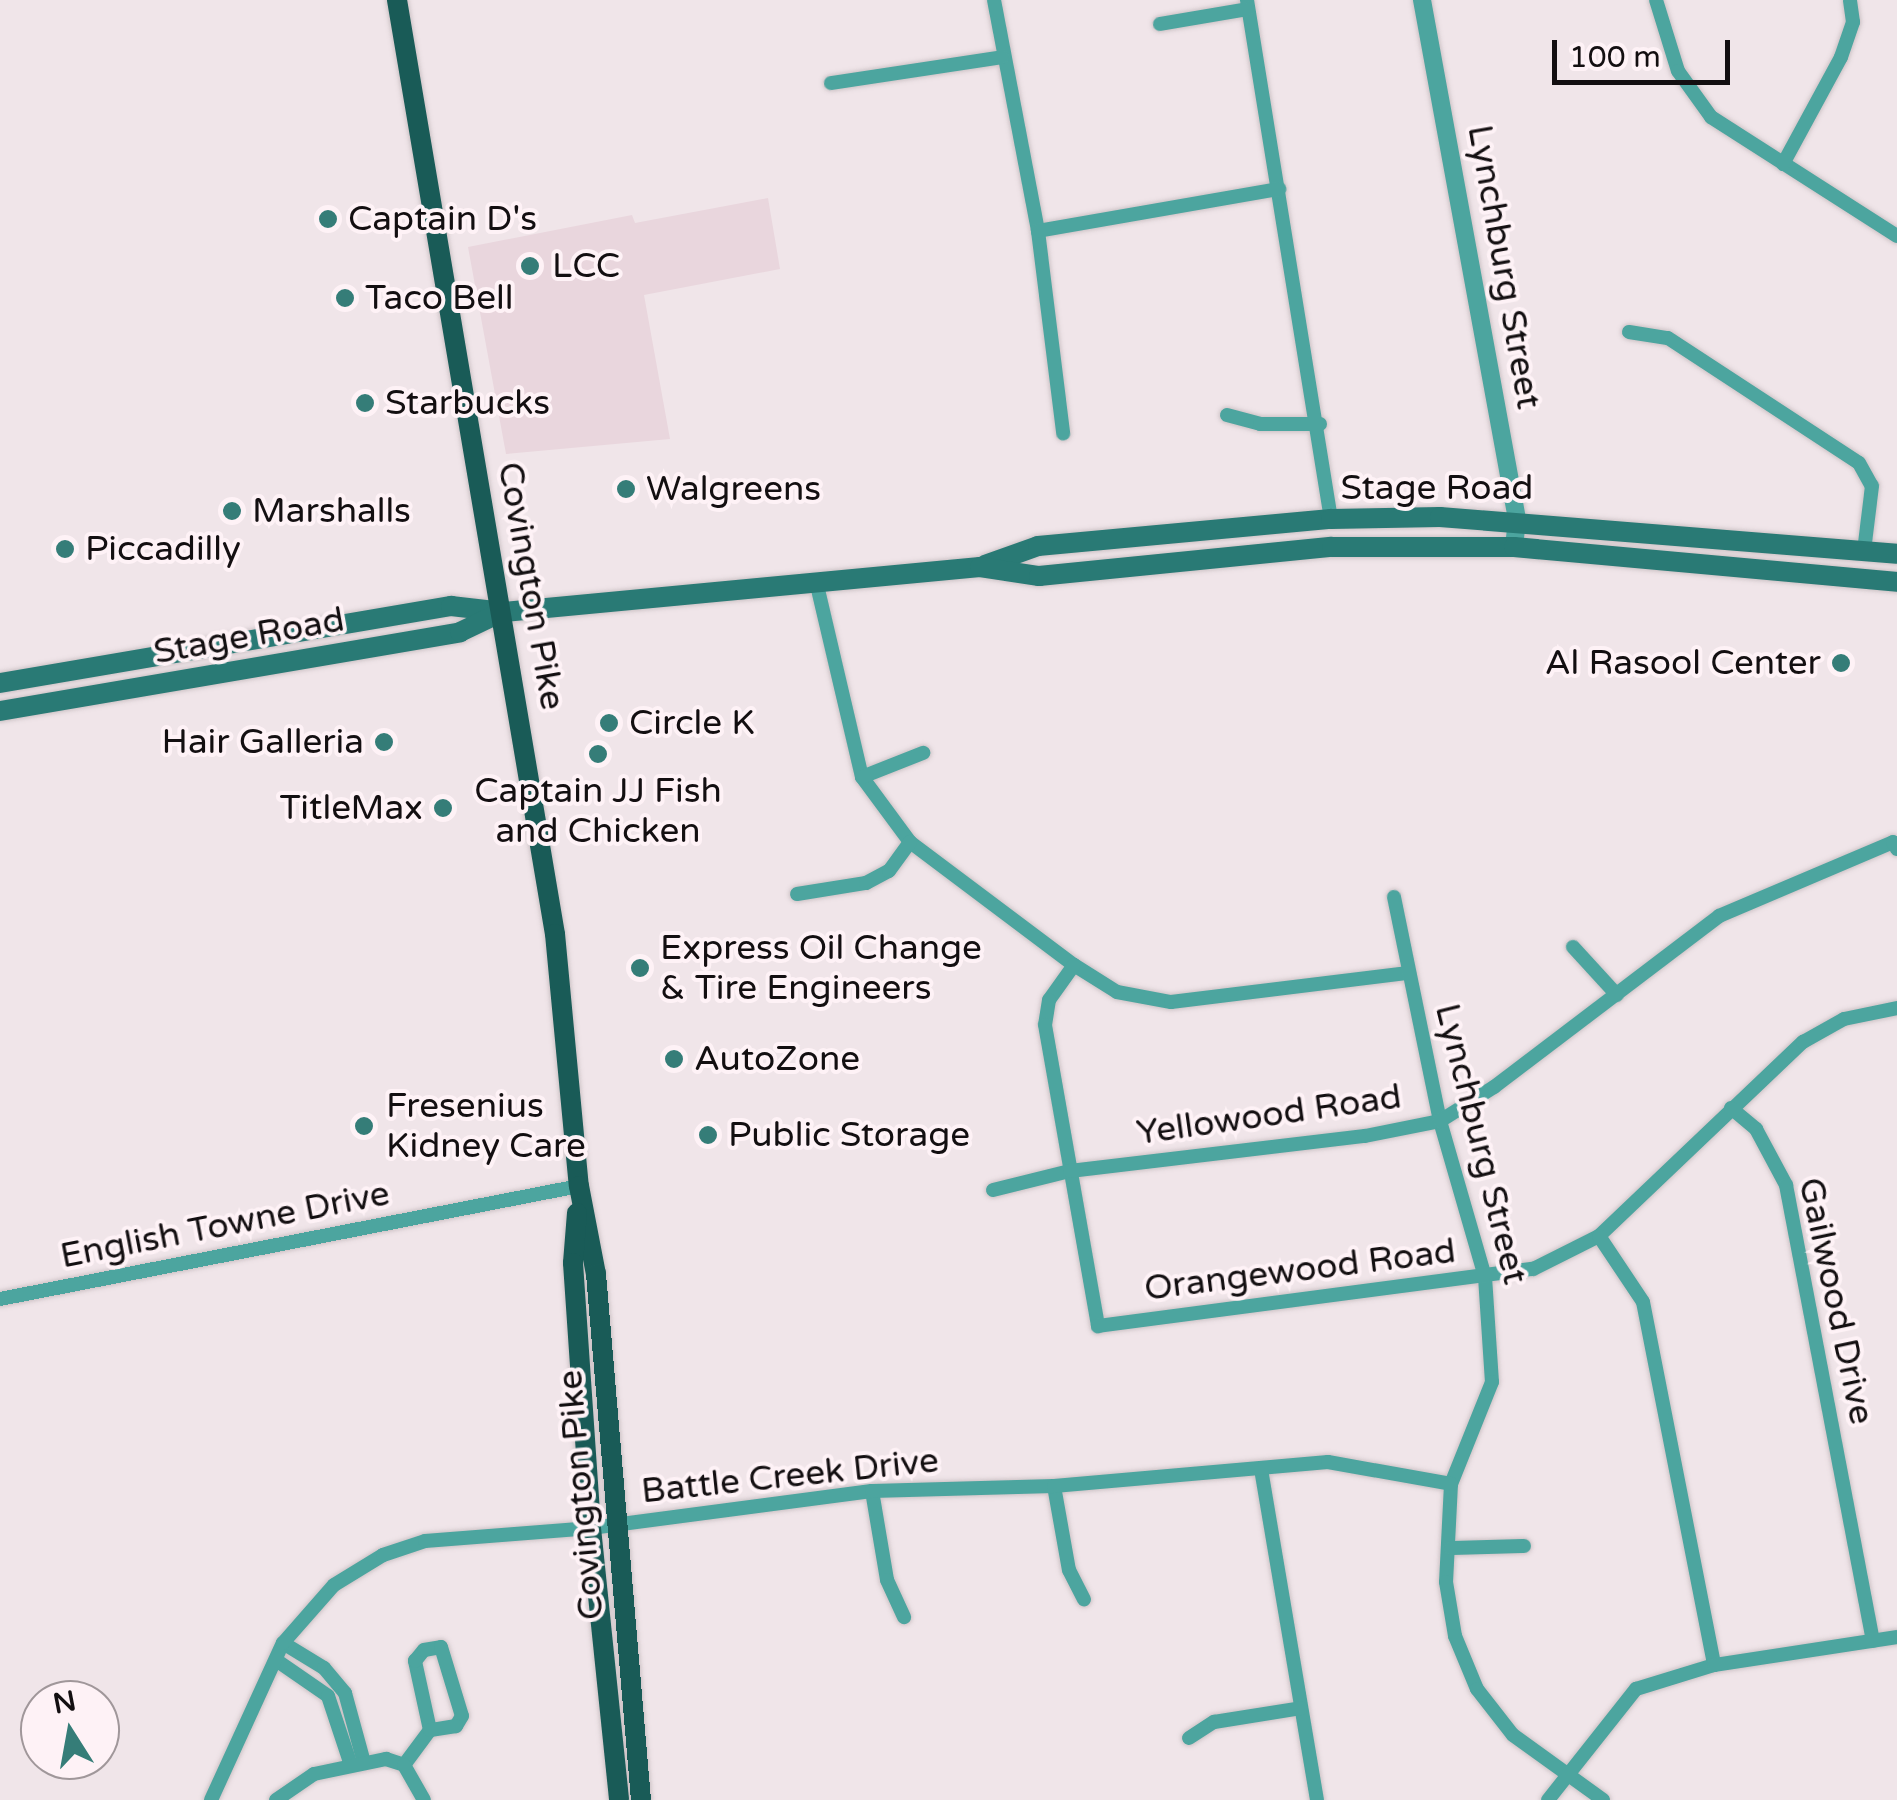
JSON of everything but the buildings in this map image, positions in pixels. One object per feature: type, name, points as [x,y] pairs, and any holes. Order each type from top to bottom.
[{"type":"main road","name":"Covington Pike","points":[[397,0],[504,612],[555,934],[579,1186],[596,1274],[614,1525],[641,1800]]},
{"type":"main road","name":"Stage Road","points":[[980,567],[1038,546],[1331,519],[1517,519],[1897,554]]},
{"type":"main road","name":"Stage Road","points":[[0,683],[451,606],[504,612],[980,567],[1039,576],[1332,547],[1514,547],[1897,582]]},
{"type":"main road","name":"Stage Road","points":[[0,711],[460,632],[504,612]]},
{"type":"main road","name":"Covington Pike","points":[[579,1186],[573,1263],[591,1528],[619,1800]]},
{"type":"street","points":[[994,0],[1038,231],[1063,432]]},
{"type":"street","name":"Lynchburg Street","points":[[1422,0],[1517,519],[1514,547]]},
{"type":"street","points":[[1656,0],[1678,71],[1711,118],[1897,236]]},
{"type":"street","points":[[1783,164],[1841,57],[1853,22],[1850,0]]},
{"type":"street","points":[[1160,24],[1247,4],[1320,424],[1331,519]]},
{"type":"street","points":[[831,83],[1002,56]]},
{"type":"street","points":[[1038,231],[1278,189]]},
{"type":"street","points":[[1630,332],[1668,338],[1859,464],[1872,486],[1864,551]]},
{"type":"street","points":[[1227,415],[1260,424],[1320,424]]},
{"type":"street","points":[[816,582],[862,778],[910,842],[1074,965],[1117,992],[1172,1002],[1406,974]]},
{"type":"street","points":[[862,778],[923,753]]},
{"type":"street","points":[[797,894],[866,883],[889,871],[910,842]]},
{"type":"street","name":"Yellowood Road","points":[[993,1190],[1070,1171],[1365,1136],[1440,1121],[1617,995],[1719,916],[1895,845]]},
{"type":"street","name":"Lynchburg Street","points":[[1394,898],[1406,974],[1440,1121],[1485,1277],[1492,1382],[1452,1484],[1446,1582],[1455,1636],[1476,1689],[1513,1735],[1566,1777],[1603,1800]]},
{"type":"street","points":[[1573,947],[1617,995]]},
{"type":"street","points":[[1070,1171],[1045,1025],[1049,1000],[1074,965]]},
{"type":"street","name":"Orangewood Road","points":[[1070,1171],[1098,1326],[1533,1269],[1599,1236],[1803,1042],[1844,1019],[1897,1008]]},
{"type":"street","name":"Gailwood Drive","points":[[1731,1108],[1756,1129],[1786,1185],[1874,1641]]},
{"type":"street","name":"English Towne Drive","points":[[0,1298],[579,1186]]},
{"type":"street","points":[[1599,1236],[1643,1302],[1714,1666]]},
{"type":"street","name":"Battle Creek Drive","points":[[211,1800],[283,1642],[334,1585],[383,1555],[425,1541],[591,1528],[872,1491],[1054,1486],[1328,1462],[1452,1484]]},
{"type":"street","points":[[1261,1469],[1316,1800]]},
{"type":"street","points":[[1054,1486],[1068,1570],[1084,1598]]},
{"type":"street","points":[[872,1491],[887,1580],[904,1617]]},
{"type":"street","points":[[1451,1548],[1524,1546]]},
{"type":"street","points":[[1548,1800],[1636,1689],[1714,1666],[1897,1636]]},
{"type":"street","points":[[283,1642],[324,1668],[345,1693],[356,1760]]},
{"type":"street","points":[[404,1765],[430,1730],[456,1726],[462,1716],[441,1648],[424,1650],[416,1661],[430,1730]]},
{"type":"street","points":[[276,1660],[328,1696],[356,1760]]},
{"type":"street","points":[[1189,1738],[1214,1722],[1301,1708]]},
{"type":"street","points":[[276,1800],[314,1774],[356,1760],[404,1765]]},
{"type":"street","points":[[404,1765],[424,1800]]},
{"type":"shaded area","points":[[768,198],[780,269],[644,295],[670,439],[506,454],[468,247],[632,215],[635,223]]},
{"type":"place","name":"Captain D's","points":[[328,219]]},
{"type":"place","name":"LCC","points":[[530,266]]},
{"type":"place","name":"Taco Bell","points":[[345,298]]},
{"type":"place","name":"Starbucks","points":[[365,403]]},
{"type":"place","name":"Walgreens","points":[[626,489]]},
{"type":"place","name":"Marshalls","points":[[232,511]]},
{"type":"place","name":"Piccadilly","points":[[65,549]]},
{"type":"place","name":"Al Rasool Center","points":[[1841,663]]},
{"type":"place","name":"Circle K","points":[[609,723]]},
{"type":"place","name":"Hair Galleria","points":[[384,742]]},
{"type":"place","name":"Captain JJ Fish and Chicken","points":[[598,754]]},
{"type":"place","name":"TitleMax","points":[[443,808]]},
{"type":"place","name":"Express Oil Change & Tire Engineers","points":[[640,968]]},
{"type":"place","name":"AutoZone","points":[[674,1059]]},
{"type":"place","name":"Fresenius Kidney Care","points":[[364,1126]]},
{"type":"place","name":"Public Storage","points":[[708,1135]]}]
